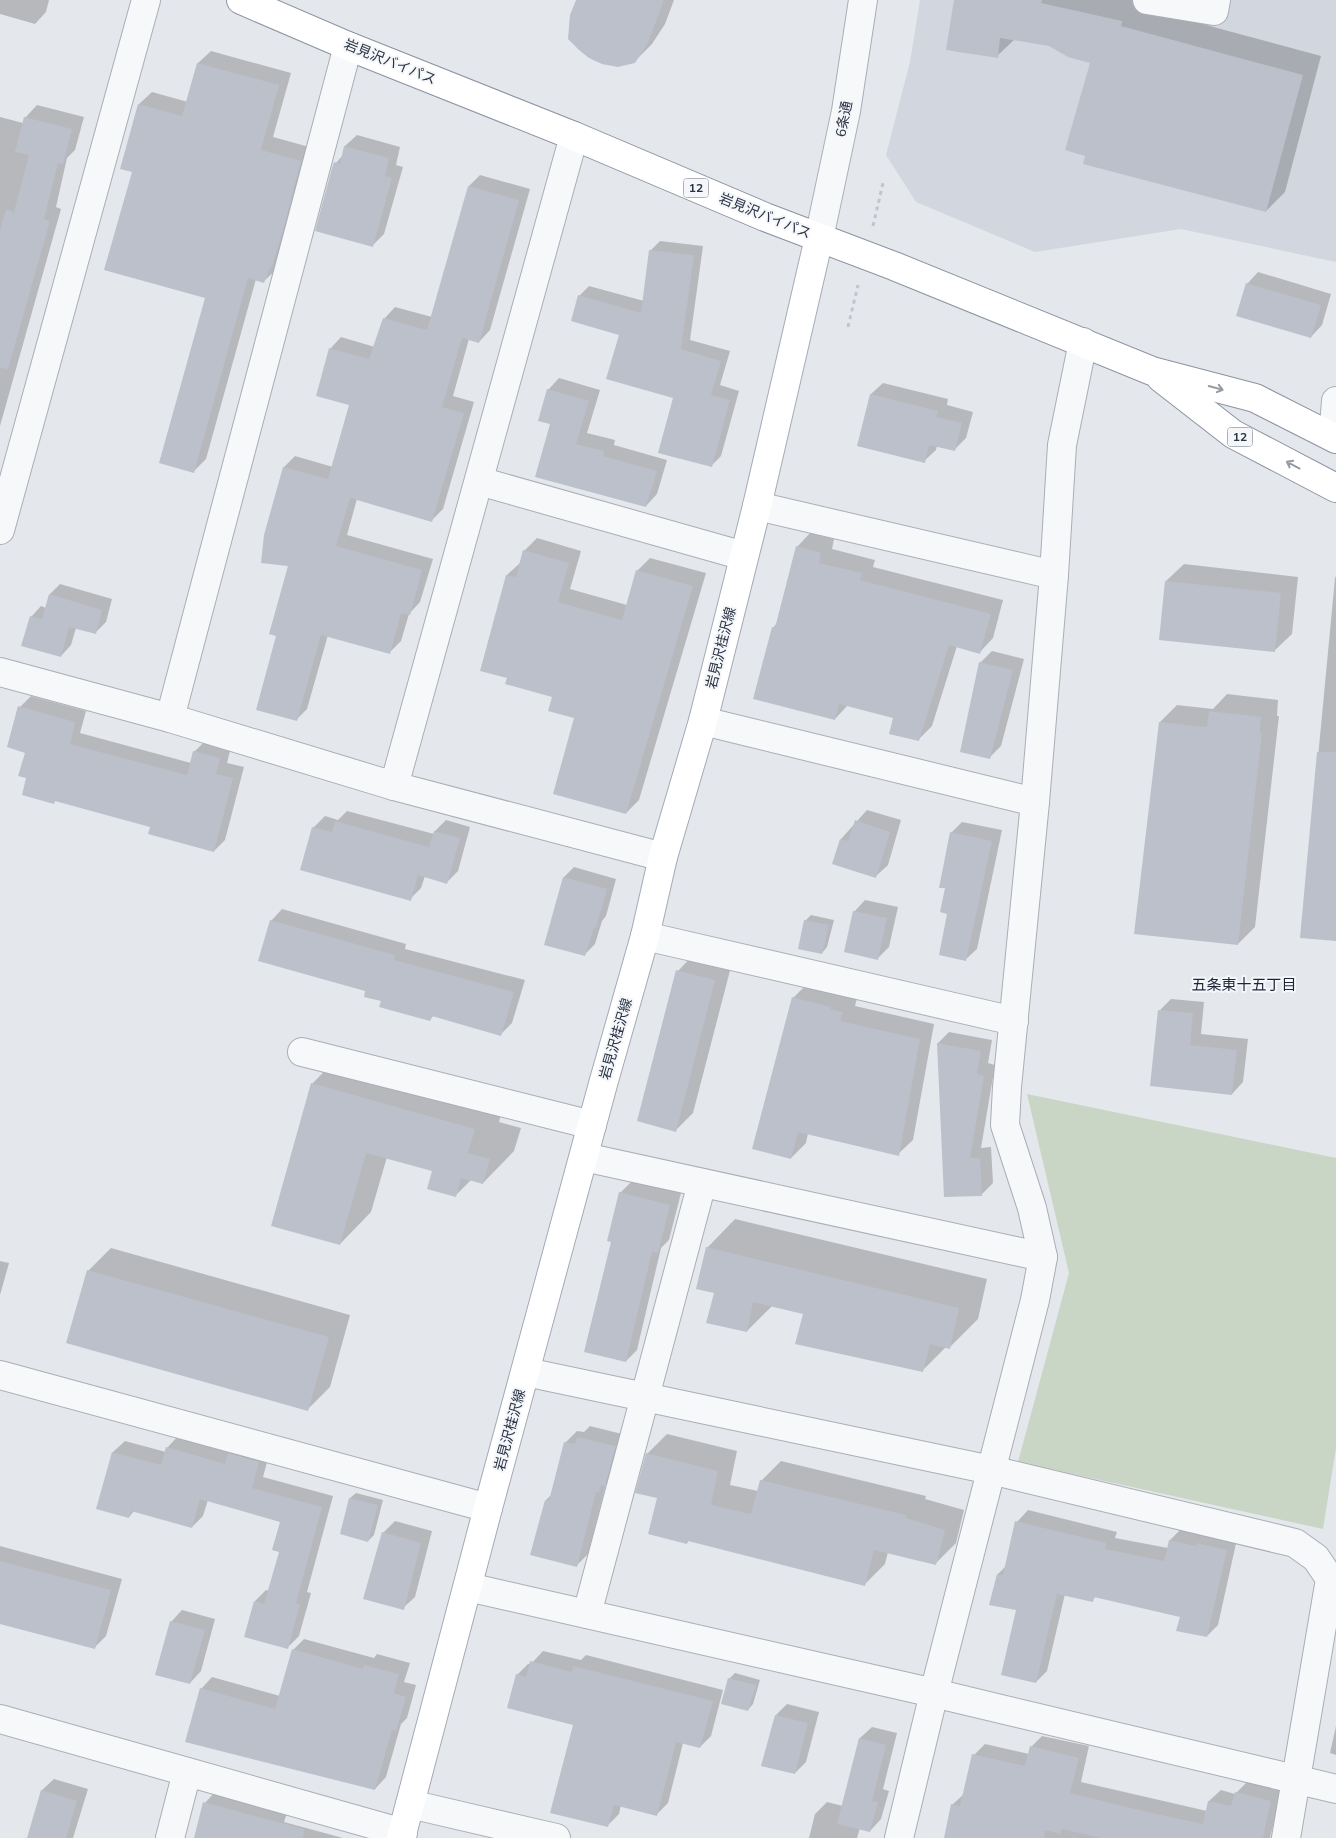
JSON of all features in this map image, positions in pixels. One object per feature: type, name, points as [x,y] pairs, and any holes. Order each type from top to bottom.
[{"type":"main road","name":"岩見沢バイパス","points":[[242,0],[348,46],[574,136],[756,213],[903,269],[1152,371],[1254,398],[1334,438]]},
{"type":"main road","name":"岩見沢桂沢線","points":[[402,1835],[488,1508],[645,936],[663,857],[703,721],[757,506],[819,238]]},
{"type":"main road","name":"岩見沢バイパス","points":[[1152,371],[1233,434],[1336,488]]},
{"type":"street","points":[[0,530],[146,0]]},
{"type":"street","name":"6条通","points":[[819,238],[846,111],[863,0]]},
{"type":"street","points":[[1147,0],[1214,11],[1216,0]]},
{"type":"street","points":[[170,718],[348,46]]},
{"type":"street","points":[[394,786],[574,136]]},
{"type":"street","points":[[899,1838],[934,1693],[1036,1300],[1043,1257],[1032,1208],[1005,1125],[1007,1087],[1035,802],[1054,575],[1062,445],[1083,342]]},
{"type":"street","points":[[1334,438],[1336,401]]},
{"type":"street","points":[[479,481],[744,556]]},
{"type":"street","points":[[757,506],[1054,575]]},
{"type":"street","points":[[0,672],[170,718],[394,786],[663,857]]},
{"type":"street","points":[[703,721],[1035,802]]},
{"type":"street","points":[[645,936],[1014,1021]]},
{"type":"street","points":[[302,1052],[592,1126]]},
{"type":"street","points":[[584,1157],[1043,1257]]},
{"type":"street","points":[[587,1614],[702,1183]]},
{"type":"street","points":[[526,1372],[991,1470],[1295,1543],[1316,1558],[1330,1579],[1286,1838]]},
{"type":"street","points":[[0,1375],[488,1508]]},
{"type":"street","points":[[468,1587],[934,1693],[1296,1781],[1336,1789]]},
{"type":"street","points":[[0,1719],[402,1835]]},
{"type":"street","points":[[170,1838],[187,1772]]},
{"type":"street","points":[[410,1804],[556,1838]]},
{"type":"shaded area","points":[[920,0],[1336,0],[1336,262],[1181,229],[1035,252],[916,202],[886,155],[910,62]]},
{"type":"green space","points":[[1027,1094],[1336,1158],[1336,1448],[1323,1529],[1018,1462],[1069,1273]]},
{"type":"building","points":[[576,0],[664,0],[648,43],[635,63],[618,67],[602,64],[589,58],[568,39],[570,15]]},
{"type":"building","points":[[954,0],[1042,0],[1041,3],[1122,21],[1121,26],[1303,75],[1266,212],[1083,164],[1085,156],[1065,150],[1090,63],[1068,57],[1049,46],[1000,38],[998,58],[946,50]]},
{"type":"building","points":[[197,63],[279,85],[261,150],[301,161],[272,267],[270,267],[264,283],[248,278],[194,473],[159,463],[205,298],[104,270],[132,172],[120,169],[138,104],[182,116]]},
{"type":"building","points":[[24,117],[72,129],[63,164],[58,163],[44,219],[50,221],[8,369],[0,368],[0,231],[6,209],[14,212],[29,155],[15,152]]},
{"type":"building","points":[[344,146],[389,158],[385,176],[392,178],[373,247],[315,231],[334,162],[340,164]]},
{"type":"building","points":[[468,186],[519,200],[479,343],[462,338],[442,407],[464,413],[432,522],[350,498],[336,546],[422,570],[410,615],[401,613],[390,654],[321,635],[297,721],[256,710],[276,636],[269,634],[288,566],[261,563],[264,535],[283,467],[328,479],[349,405],[316,396],[329,348],[369,359],[383,318],[427,330]]},
{"type":"building","points":[[649,250],[694,255],[681,349],[721,361],[711,395],[730,400],[712,467],[658,453],[673,398],[606,379],[619,335],[571,321],[578,295],[641,313]]},
{"type":"building","points":[[1246,283],[1321,305],[1311,338],[1236,316]]},
{"type":"building","points":[[547,389],[589,401],[576,444],[604,451],[603,456],[657,471],[646,507],[535,477],[550,424],[538,421]]},
{"type":"building","points":[[870,394],[938,411],[936,417],[962,423],[955,451],[929,445],[925,463],[857,446]]},
{"type":"building","points":[[796,546],[821,553],[819,563],[862,573],[860,580],[991,614],[980,654],[949,645],[919,741],[889,734],[893,718],[839,704],[835,720],[753,699],[772,627],[775,628]]},
{"type":"building","points":[[523,550],[569,563],[558,602],[622,620],[636,570],[693,586],[626,814],[553,794],[574,718],[548,711],[552,697],[505,684],[507,678],[480,671],[506,575],[516,577]]},
{"type":"building","points":[[1165,581],[1281,593],[1275,652],[1159,640]]},
{"type":"building","points":[[49,594],[102,610],[96,634],[69,627],[61,657],[21,646],[30,616],[42,619]]},
{"type":"building","points":[[979,662],[1013,670],[990,759],[960,752]]},
{"type":"building","points":[[18,706],[75,722],[70,744],[187,775],[193,751],[220,758],[216,774],[233,778],[214,852],[148,834],[150,827],[55,801],[54,804],[22,795],[26,778],[18,776],[25,753],[7,747]]},
{"type":"building","points":[[1209,711],[1261,717],[1260,733],[1262,733],[1238,945],[1134,934],[1159,722],[1207,727]]},
{"type":"building","points":[[1317,752],[1336,752],[1336,941],[1300,938]]},
{"type":"building","points":[[855,820],[890,832],[876,878],[832,864],[840,839],[848,841]]},
{"type":"building","points":[[335,821],[429,847],[434,831],[460,838],[447,884],[418,875],[411,901],[300,870],[312,827],[332,832]]},
{"type":"building","points":[[950,832],[992,841],[966,961],[939,955],[947,914],[940,912],[945,888],[939,888]]},
{"type":"building","points":[[563,877],[607,889],[596,928],[594,927],[585,956],[544,945]]},
{"type":"building","points":[[853,911],[887,918],[878,960],[844,952]]},
{"type":"building","points":[[270,920],[395,955],[394,960],[514,992],[501,1036],[432,1016],[430,1021],[379,1007],[381,1001],[364,997],[365,991],[258,961]]},
{"type":"building","points":[[804,920],[829,925],[822,954],[798,949]]},
{"type":"building","points":[[676,970],[715,980],[676,1132],[637,1121]]},
{"type":"building","points":[[792,997],[843,1012],[840,1021],[920,1039],[899,1156],[798,1132],[791,1159],[752,1149]]},
{"type":"building","points":[[1158,1010],[1193,1013],[1190,1045],[1237,1050],[1232,1095],[1150,1086]]},
{"type":"building","points":[[937,1043],[981,1051],[977,1074],[984,1076],[970,1158],[980,1158],[982,1196],[944,1197]]},
{"type":"building","points":[[311,1083],[475,1129],[468,1153],[490,1159],[483,1184],[461,1178],[456,1197],[427,1189],[432,1171],[366,1153],[340,1245],[271,1226]]},
{"type":"building","points":[[619,1192],[670,1205],[658,1253],[652,1252],[626,1362],[584,1352],[611,1242],[607,1241]]},
{"type":"building","points":[[706,1247],[959,1308],[950,1349],[930,1344],[923,1372],[795,1344],[803,1314],[753,1302],[747,1332],[706,1323],[714,1293],[696,1289]]},
{"type":"building","points":[[87,1270],[329,1337],[308,1411],[66,1343]]},
{"type":"building","points":[[577,1437],[616,1446],[605,1486],[601,1485],[599,1492],[596,1492],[577,1567],[530,1555],[545,1500],[549,1501],[564,1442],[575,1444]]},
{"type":"building","points":[[166,1447],[225,1464],[228,1453],[259,1462],[252,1488],[322,1507],[296,1603],[300,1604],[288,1649],[244,1637],[254,1601],[264,1604],[279,1552],[272,1550],[280,1522],[200,1499],[192,1528],[131,1511],[129,1518],[96,1509],[112,1452],[161,1465]]},
{"type":"building","points":[[646,1453],[718,1471],[711,1505],[751,1514],[760,1480],[906,1515],[906,1518],[945,1530],[936,1565],[874,1550],[865,1586],[688,1541],[687,1544],[648,1534],[657,1498],[635,1493]]},
{"type":"building","points":[[349,1498],[378,1505],[368,1542],[340,1534]]},
{"type":"building","points":[[1015,1521],[1106,1543],[1105,1549],[1164,1561],[1169,1540],[1196,1546],[1197,1543],[1227,1550],[1207,1637],[1176,1631],[1180,1617],[1094,1597],[1093,1602],[1057,1594],[1036,1683],[1001,1675],[1016,1610],[989,1605],[997,1574],[1003,1575]]},
{"type":"building","points":[[382,1532],[421,1543],[404,1610],[363,1599]]},
{"type":"building","points":[[0,1561],[111,1590],[95,1649],[0,1624]]},
{"type":"building","points":[[170,1621],[205,1630],[190,1684],[155,1675]]},
{"type":"building","points":[[292,1649],[363,1669],[364,1665],[399,1674],[394,1693],[406,1697],[396,1731],[392,1730],[375,1790],[185,1742],[200,1688],[275,1709]]},
{"type":"building","points":[[530,1661],[572,1672],[573,1666],[713,1701],[700,1748],[676,1742],[657,1816],[614,1805],[608,1827],[550,1813],[573,1725],[507,1708],[516,1674],[526,1677]]},
{"type":"building","points":[[728,1678],[756,1685],[748,1711],[721,1704]]},
{"type":"building","points":[[775,1715],[808,1723],[795,1774],[761,1766]]},
{"type":"building","points":[[859,1738],[886,1745],[872,1801],[878,1802],[870,1832],[837,1824]]},
{"type":"building","points":[[1030,1746],[1079,1758],[1070,1793],[1143,1811],[1203,1824],[1208,1801],[1231,1806],[1235,1792],[1271,1801],[1263,1838],[1102,1838],[1062,1829],[1061,1834],[1045,1830],[1044,1838],[944,1838],[951,1804],[960,1806],[972,1754],[1025,1766]]},
{"type":"building","points":[[41,1790],[77,1801],[66,1838],[27,1838]]},
{"type":"building","points":[[203,1802],[304,1829],[303,1838],[194,1838]]},
{"type":"district","name":"五条東十五丁目","points":[[1244,985]]}]
